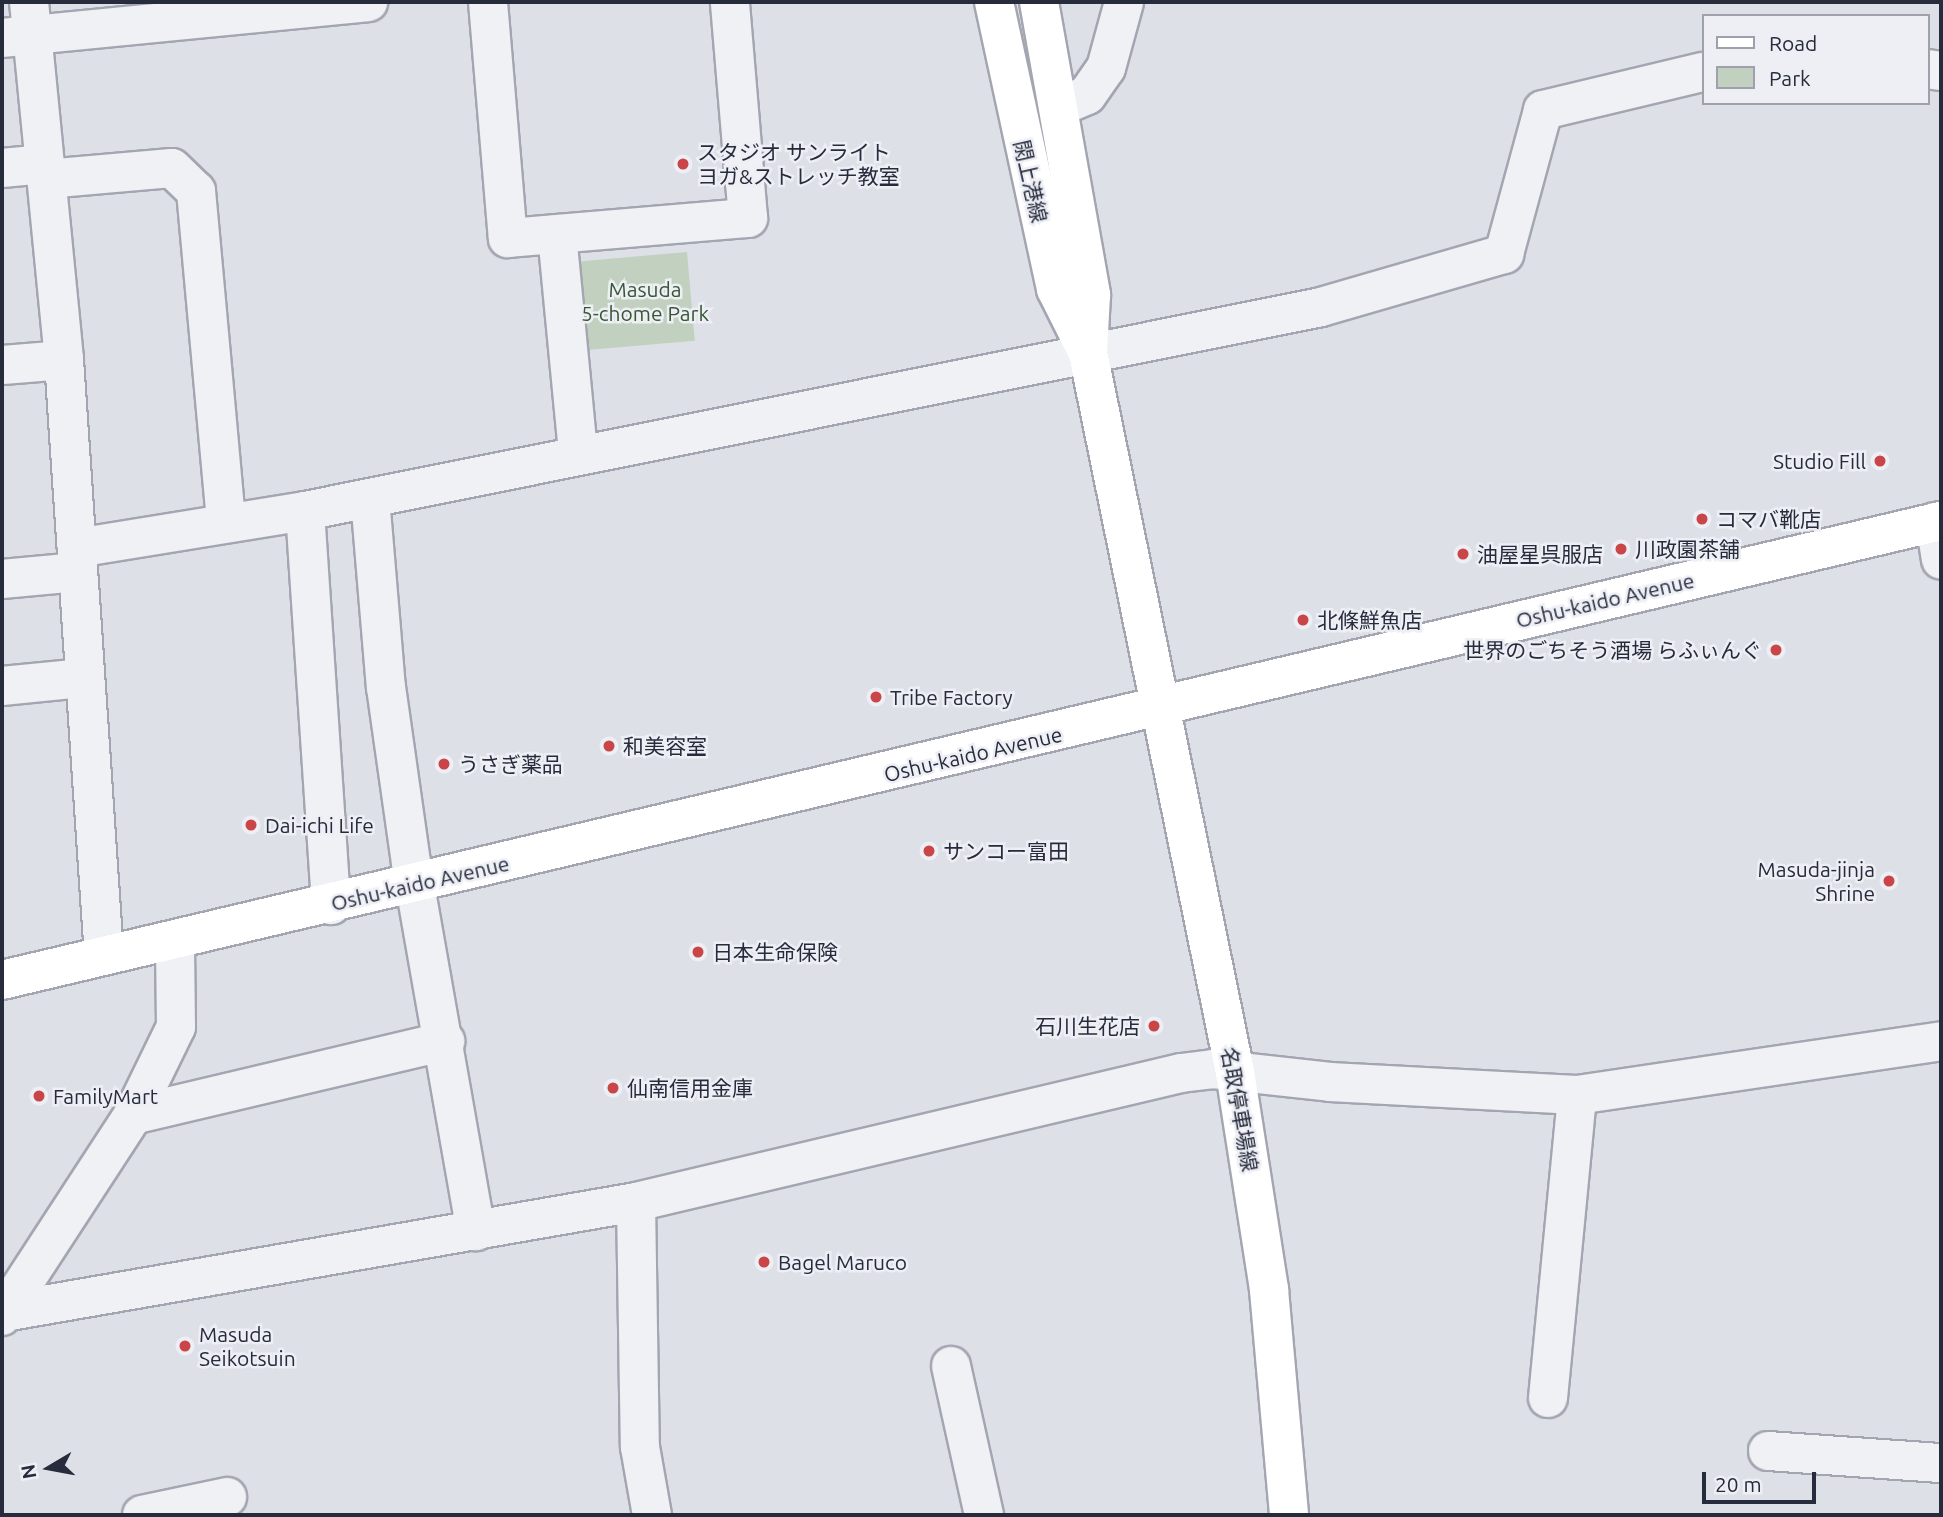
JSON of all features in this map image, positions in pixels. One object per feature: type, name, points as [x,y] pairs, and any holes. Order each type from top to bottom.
[{"type":"main road","name":"閖上港線","points":[[994,2],[1056,289],[1088,353]]},
{"type":"main road","name":"閖上港線","points":[[1039,2],[1091,295],[1088,353],[1162,708]]},
{"type":"main road","name":"Oshu-kaido Avenue","points":[[2,980],[331,905],[1938,522]]},
{"type":"main road","name":"名取停車場線","points":[[1162,708],[1235,1072],[1269,1290],[1289,1515]]},
{"type":"street","points":[[104,956],[82,678],[78,560],[64,360],[45,171],[21,25],[368,2]]},
{"type":"street","points":[[488,2],[508,238],[748,218],[730,2]]},
{"type":"street","points":[[1059,107],[1087,95],[1107,68],[1124,2]]},
{"type":"street","points":[[2,579],[226,523],[305,511],[578,452],[1321,307],[1504,254],[1543,110],[1702,72]]},
{"type":"street","points":[[2,168],[45,171],[172,169],[196,191],[226,523]]},
{"type":"street","points":[[557,234],[578,452]]},
{"type":"street","points":[[2,366],[64,360]]},
{"type":"street","points":[[370,498],[386,687],[414,884],[445,1041],[476,1231]]},
{"type":"street","points":[[305,511],[331,905]]},
{"type":"street","points":[[1938,522],[1941,561]]},
{"type":"street","points":[[2,686],[82,678]]},
{"type":"street","points":[[3,1314],[133,1115],[176,1027],[175,941]]},
{"type":"street","points":[[133,1115],[445,1041]]},
{"type":"street","points":[[3,1314],[636,1202],[1181,1073],[1235,1072],[1577,1095],[1941,1041]]},
{"type":"street","points":[[1548,1398],[1577,1095]]},
{"type":"street","points":[[636,1202],[640,1447],[652,1515]]},
{"type":"street","points":[[951,1366],[984,1515]]},
{"type":"street","points":[[1769,1451],[1941,1463]]},
{"type":"street","points":[[142,1515],[227,1497]]},
{"type":"green space","name":"Masuda 5-chome Park","points":[[687,252],[695,341],[575,351],[567,262]]},
{"type":"place","name":"スタジオ サンライト ヨガ&ストレッチ教室","points":[[683,164]]},
{"type":"place","name":"Studio Fill","points":[[1880,461]]},
{"type":"place","name":"コマバ靴店","points":[[1702,519]]},
{"type":"place","name":"川政園茶舗","points":[[1621,549]]},
{"type":"place","name":"油屋星呉服店","points":[[1463,554]]},
{"type":"place","name":"北條鮮魚店","points":[[1303,620]]},
{"type":"place","name":"世界のごちそう酒場 らふぃんぐ","points":[[1776,650]]},
{"type":"place","name":"Tribe Factory","points":[[876,697]]},
{"type":"place","name":"和美容室","points":[[609,746]]},
{"type":"place","name":"うさぎ薬品","points":[[444,764]]},
{"type":"place","name":"Dai-ichi Life","points":[[251,825]]},
{"type":"place","name":"サンコー富田","points":[[929,851]]},
{"type":"place","name":"Masuda-jinja Shrine","points":[[1889,881]]},
{"type":"place","name":"日本生命保険","points":[[698,952]]},
{"type":"place","name":"石川生花店","points":[[1154,1026]]},
{"type":"place","name":"仙南信用金庫","points":[[613,1088]]},
{"type":"place","name":"FamilyMart","points":[[39,1096]]},
{"type":"place","name":"Bagel Maruco","points":[[764,1262]]},
{"type":"place","name":"Masuda Seikotsuin","points":[[185,1346]]}]
